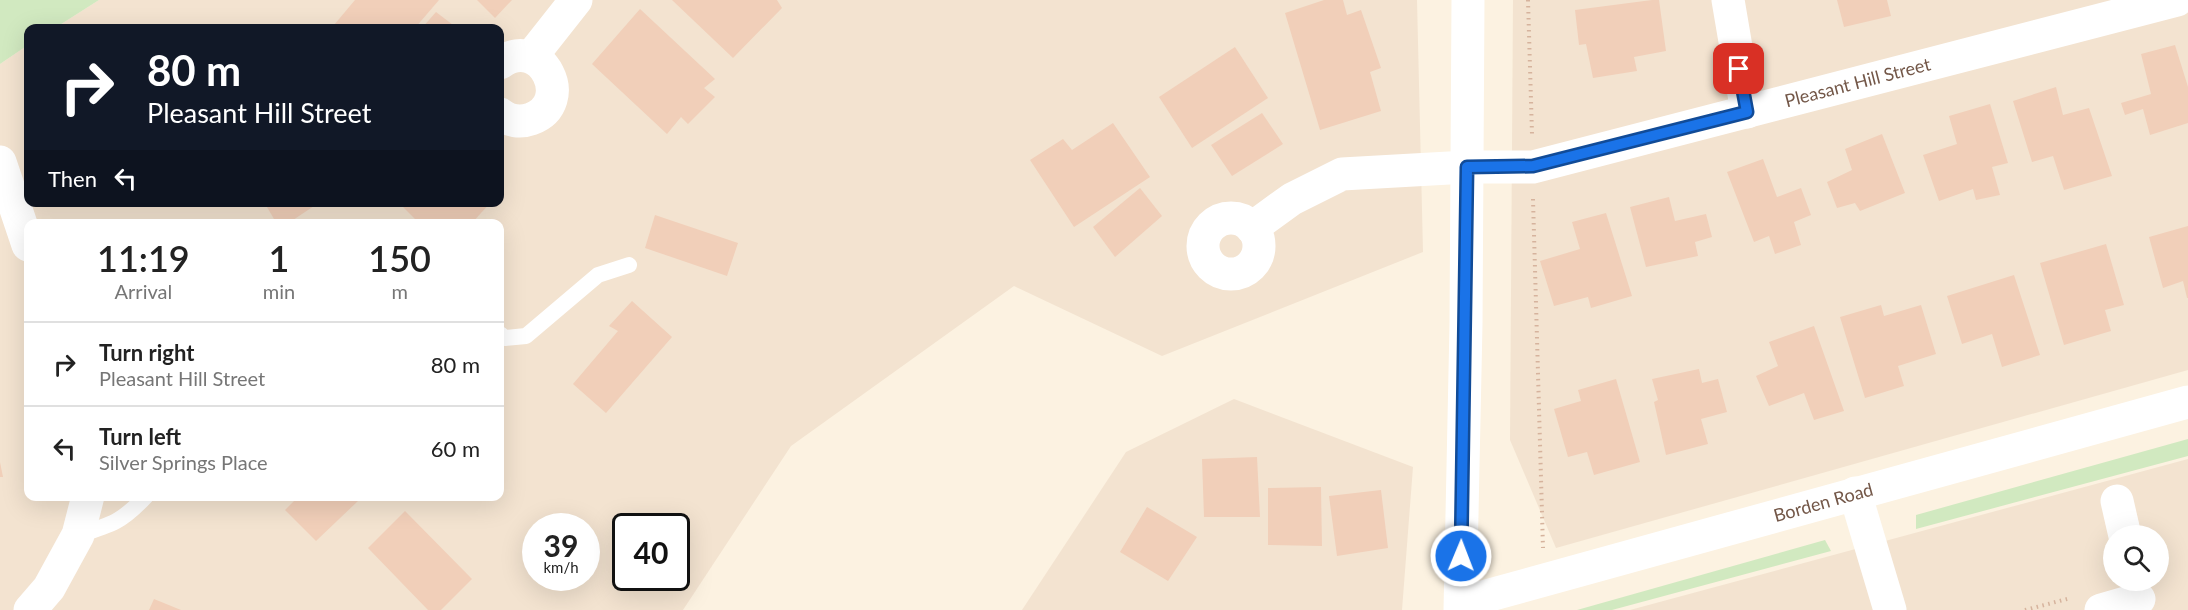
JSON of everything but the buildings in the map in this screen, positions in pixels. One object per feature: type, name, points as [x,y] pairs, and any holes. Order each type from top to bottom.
[{"type":"street","points":[[515,60],[576,0]]},
{"type":"street","points":[[1460,607],[1468,0]]},
{"type":"street","points":[[1728,0],[1747,112]]},
{"type":"street","name":"Pleasant Hill Street","points":[[1252,228],[1292,199],[1342,174],[1533,166],[1747,112],[2131,6],[2177,0]]},
{"type":"street","points":[[504,116],[512,120],[523,121],[534,118],[543,112],[553,92],[548,71],[540,62],[515,60]]},
{"type":"street","points":[[0,162],[24,233]]},
{"type":"street","name":"Borden Road","points":[[1460,607],[1544,580],[2188,402]]},
{"type":"street","points":[[1855,493],[1890,610]]},
{"type":"street","points":[[30,610],[49,588],[78,535],[87,501]]},
{"type":"street","points":[[2117,501],[2122,525]]},
{"type":"street","points":[[2101,610],[2139,597]]},
{"type":"lane","points":[[504,337],[526,336],[598,274],[629,265]]},
{"type":"lane","points":[[78,535],[114,525],[141,501]]},
{"type":"path","points":[[1527,0],[1544,580]]},
{"type":"shaded area","points":[[99,0],[1417,0],[1423,252],[1162,356],[1014,286],[791,446],[683,610],[0,610],[0,64],[24,48],[24,207],[504,207],[504,24],[61,24]]},
{"type":"shaded area","points":[[1513,0],[2188,0],[2188,370],[1556,548],[1510,440]]},
{"type":"shaded area","points":[[1234,399],[1413,467],[1402,610],[1022,610],[1126,452]]},
{"type":"shaded area","points":[[2188,459],[2188,610],[1630,610]]},
{"type":"green space","points":[[0,0],[99,0],[61,24],[24,24],[24,48],[0,64]]},
{"type":"green space","points":[[2188,439],[2188,456],[1916,529],[1916,515]]},
{"type":"green space","points":[[1825,540],[1831,551],[1612,610],[1577,610]]},
{"type":"route","points":[[1461,556],[1467,167],[1533,166],[1747,112],[1739,69]]}]
